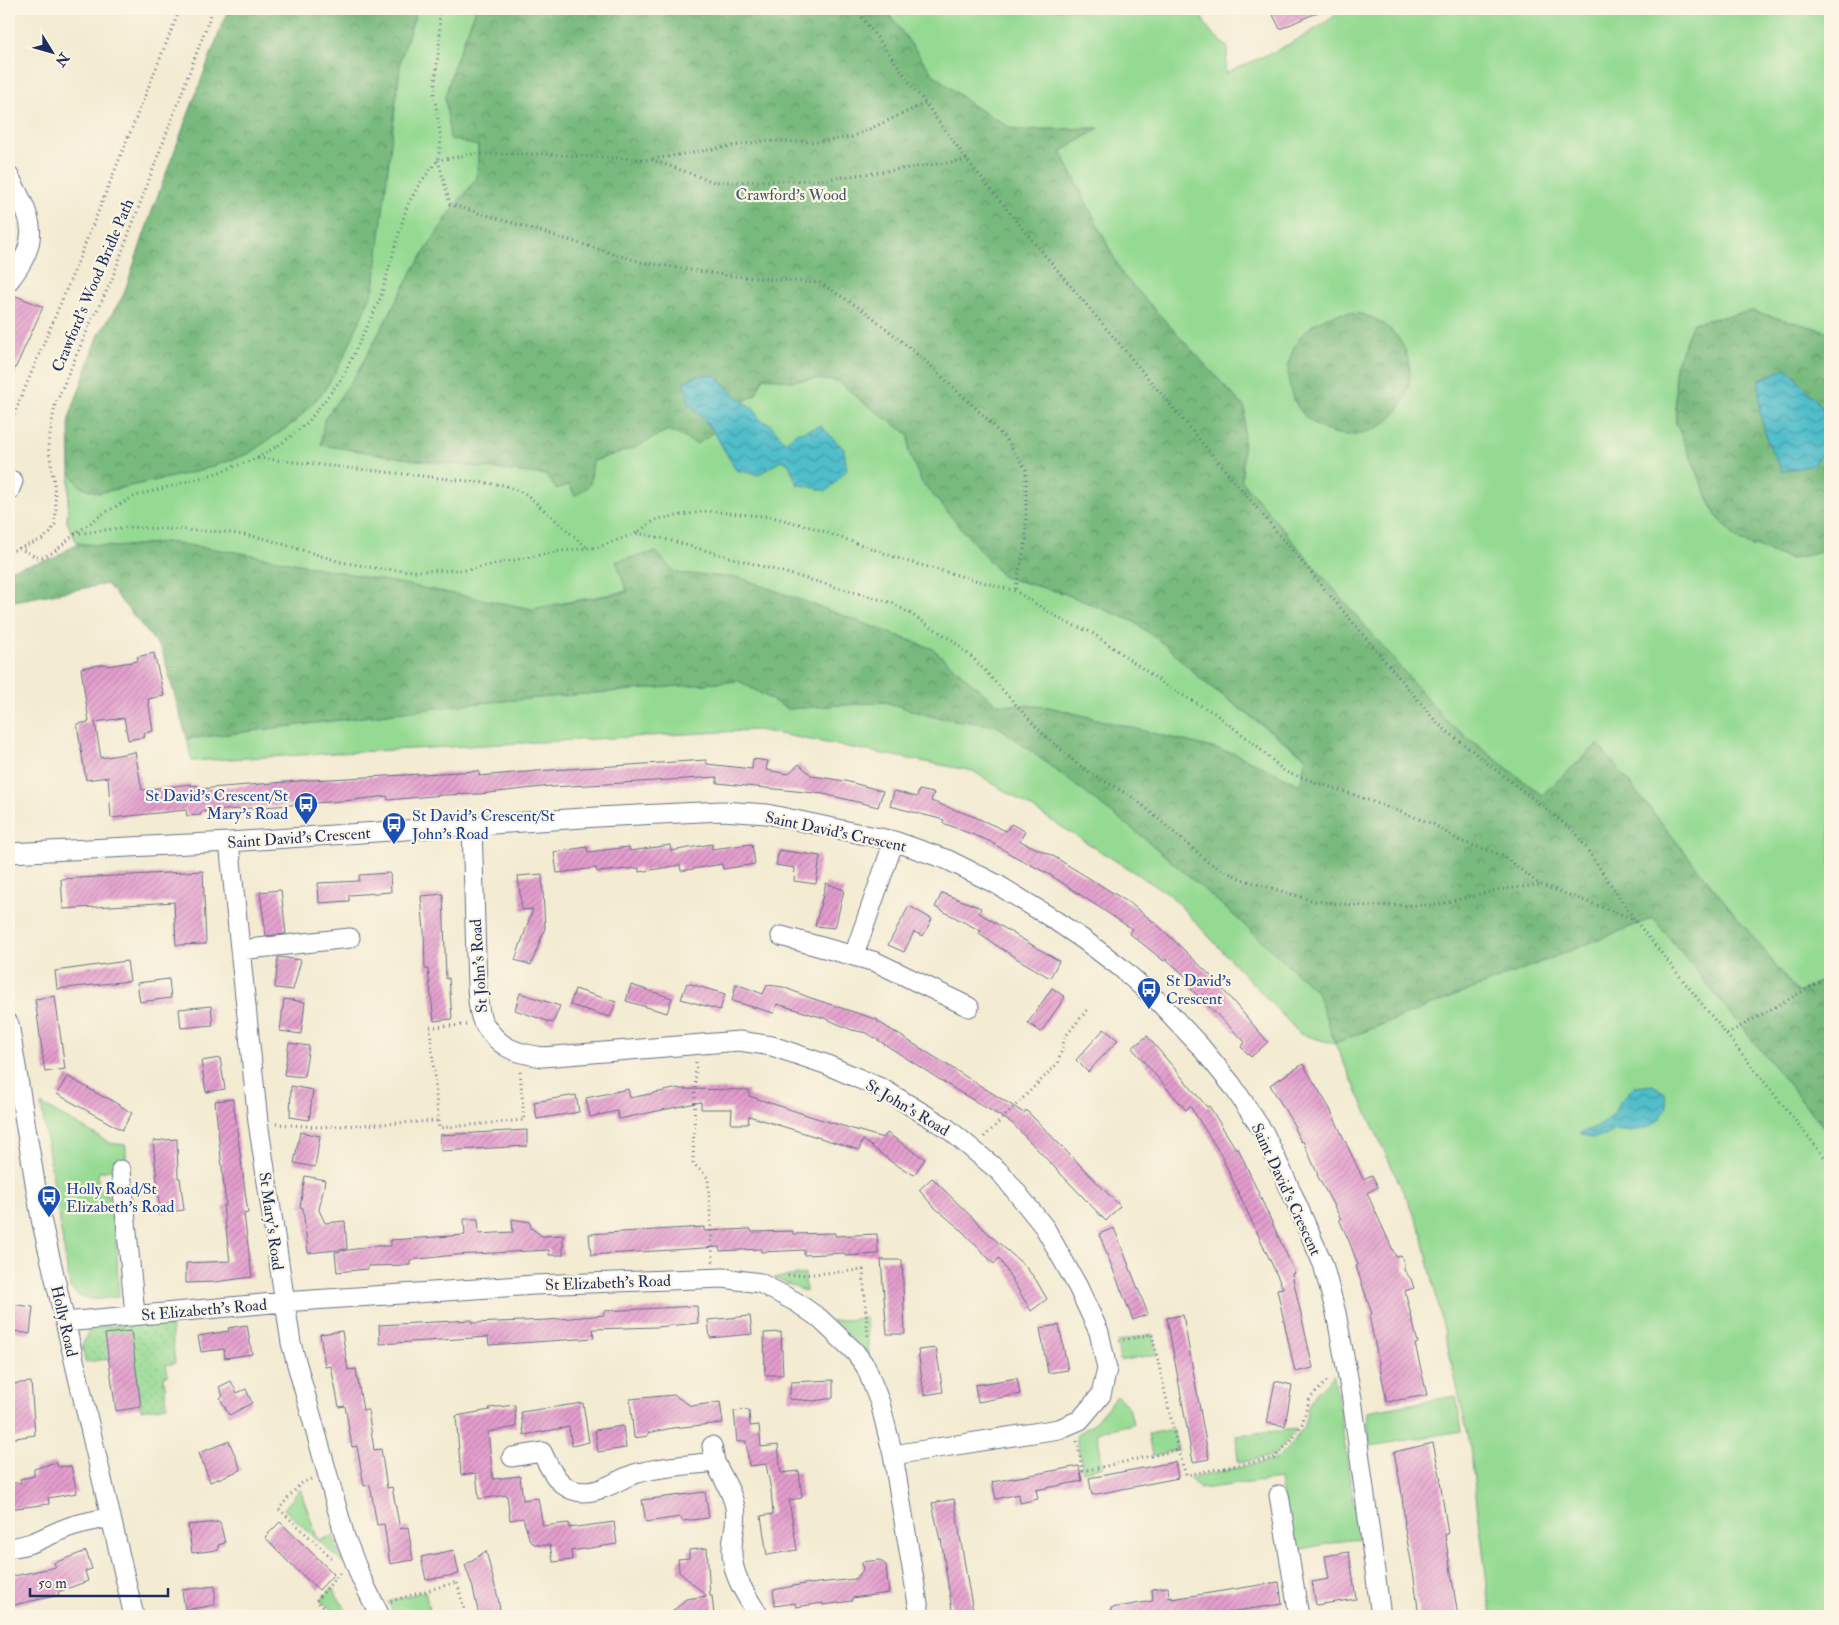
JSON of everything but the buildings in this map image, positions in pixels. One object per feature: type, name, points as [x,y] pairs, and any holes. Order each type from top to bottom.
[{"type":"street","points":[[9,176],[29,216],[30,229],[30,244],[16,272],[9,281]]},
{"type":"street","name":"Saint David's Crescent","points":[[9,852],[229,842],[597,816],[722,811],[768,814],[894,841],[948,860],[998,885],[1050,917],[1120,966],[1159,1002],[1232,1084],[1264,1133],[1323,1264],[1336,1313],[1346,1363],[1381,1616]]},
{"type":"street","name":"St John's Road","points":[[472,826],[478,991],[482,1019],[490,1033],[505,1048],[519,1053],[543,1057],[739,1041],[772,1046],[825,1064],[883,1088],[947,1128],[1001,1173],[1045,1228],[1078,1286],[1099,1332],[1107,1369],[1101,1395],[1080,1420],[1059,1429],[894,1455]]},
{"type":"street","points":[[854,956],[894,841]]},
{"type":"street","name":"St Mary's Road","points":[[229,842],[258,1122],[290,1343],[345,1537],[348,1563],[377,1611]]},
{"type":"street","points":[[781,936],[876,962],[969,1007]]},
{"type":"street","points":[[240,950],[350,938]]},
{"type":"street","name":"Holly Road","points":[[9,1024],[10,1045],[41,1219],[134,1616]]},
{"type":"street","points":[[121,1170],[135,1314]]},
{"type":"street","name":"St Elizabeth's Road","points":[[65,1322],[135,1314],[283,1302],[534,1285],[714,1278],[747,1280],[760,1283],[796,1302],[819,1318],[855,1352],[866,1367],[880,1403],[894,1455],[920,1616]]},
{"type":"street","points":[[512,1457],[542,1452],[550,1471],[558,1481],[580,1492],[592,1492],[638,1473],[713,1454],[732,1494],[736,1510],[732,1550],[733,1566],[738,1582],[759,1616]]},
{"type":"street","points":[[1279,1495],[1299,1616]]},
{"type":"street","points":[[9,1548],[31,1544],[72,1526],[111,1517]]},
{"type":"path","points":[[9,430],[180,9]]},
{"type":"path","name":"Crawford's Wood Bridle Path","points":[[9,552],[41,540],[50,533],[55,524],[54,482],[48,446],[55,406],[90,324],[110,284],[213,9]]},
{"type":"path","points":[[439,9],[440,37],[434,93],[441,140],[438,160],[450,204],[641,262],[731,276],[820,283],[866,312],[922,358],[985,417],[1009,443],[1026,470],[1026,540],[1015,591]]},
{"type":"path","points":[[856,9],[968,160],[1022,228],[1438,724],[1576,832],[1634,918],[1830,1164]]},
{"type":"path","points":[[19,548],[36,557],[43,557],[54,552],[104,513],[135,496],[214,474],[258,458],[285,441],[308,422],[342,378],[380,299],[407,206],[420,182],[438,160],[474,154],[541,154],[653,160],[764,141],[816,142],[852,137],[926,103]]},
{"type":"path","points":[[653,160],[714,182],[821,180],[968,160]]},
{"type":"path","points":[[258,458],[504,485],[526,494],[586,548]]},
{"type":"path","points":[[75,534],[128,527],[224,532],[263,538],[341,562],[381,570],[466,570],[560,551],[599,547],[636,533],[657,519],[707,511],[772,517],[814,528],[906,560],[1015,591],[1067,623],[1092,632],[1170,688],[1214,713],[1257,746],[1285,772],[1433,824],[1460,841],[1502,855],[1540,884],[1634,918]]},
{"type":"path","points":[[636,533],[661,538],[894,603],[958,645],[976,661],[1042,733],[1082,768],[1134,798],[1208,862],[1241,879],[1314,901],[1362,906],[1436,905],[1497,890],[1540,884]]},
{"type":"path","points":[[1727,1034],[1830,976]]},
{"type":"path","points":[[972,1149],[1058,1063],[1065,1037],[1087,1010]]},
{"type":"path","points":[[484,1023],[430,1027],[439,1128],[524,1120],[519,1053]]},
{"type":"path","points":[[697,1044],[692,1163],[708,1178],[714,1278]]},
{"type":"path","points":[[258,1122],[320,1128],[438,1121]]},
{"type":"path","points":[[760,1283],[774,1278],[805,1274],[863,1270],[869,1355],[866,1367]]},
{"type":"path","points":[[1102,1345],[1152,1334],[1178,1450],[1186,1475],[1274,1458],[1293,1439],[1302,1424],[1310,1398],[1346,1363]]},
{"type":"path","points":[[1073,1423],[1083,1471],[1178,1450]]},
{"type":"path","points":[[326,1473],[300,1484],[279,1509],[348,1563],[316,1601],[335,1616]]},
{"type":"path","points":[[377,1611],[457,1582],[466,1616]]},
{"type":"green space","points":[[228,9],[417,9],[401,58],[374,288],[344,357],[324,391],[296,421],[248,454],[199,471],[98,493],[80,486],[70,472],[69,418],[99,334],[123,296],[153,208]]},
{"type":"green space","points":[[417,9],[476,9],[455,63],[445,97],[478,145],[477,178],[450,213],[413,270],[359,370],[324,420],[402,458],[547,475],[556,489],[569,485],[590,485],[593,461],[634,448],[668,430],[697,443],[714,432],[736,470],[774,465],[782,460],[789,464],[797,484],[796,433],[786,443],[769,424],[760,420],[754,409],[742,402],[755,395],[764,376],[790,381],[813,379],[838,381],[864,403],[910,435],[909,452],[921,481],[1003,577],[1063,593],[1133,621],[1164,644],[1203,681],[1306,758],[1300,785],[1236,754],[1049,707],[996,704],[933,649],[741,578],[675,573],[656,552],[627,591],[532,609],[241,553],[166,542],[116,547],[77,543],[67,522],[70,472],[80,486],[98,493],[199,471],[248,454],[296,421],[387,173],[401,58]]},
{"type":"green space","name":"Crawford's Wood","points":[[476,9],[885,9],[933,74],[973,106],[1014,130],[1099,128],[1061,152],[1122,274],[1245,408],[1242,481],[1445,720],[1542,795],[1598,744],[1798,993],[1830,976],[1830,1135],[1653,918],[1335,1043],[1317,992],[1237,918],[1143,837],[998,726],[934,717],[885,702],[788,709],[739,681],[467,704],[187,739],[162,650],[107,584],[9,602],[9,574],[11,569],[55,558],[77,543],[116,547],[166,542],[241,553],[532,609],[627,592],[616,561],[656,552],[675,573],[741,578],[933,649],[996,704],[1049,707],[1236,754],[1300,785],[1306,757],[1203,681],[1164,644],[1133,621],[1063,593],[1003,577],[921,481],[909,452],[909,435],[864,403],[838,381],[813,379],[790,381],[764,377],[755,395],[742,402],[716,375],[689,402],[714,432],[697,444],[668,430],[634,448],[593,461],[590,485],[575,496],[569,485],[556,489],[547,475],[402,458],[321,445],[324,420],[359,370],[413,270],[450,213],[477,178],[478,146],[450,139],[445,97],[455,63]]},
{"type":"green space","points":[[885,9],[1199,9],[1198,12],[1210,31],[1228,48],[1225,73],[1302,37],[1343,9],[1830,9],[1830,332],[1752,311],[1693,323],[1675,366],[1676,423],[1715,514],[1739,541],[1791,559],[1830,550],[1830,976],[1798,993],[1598,744],[1542,796],[1445,720],[1241,481],[1245,408],[1122,274],[1061,152],[1098,128],[1014,130],[973,106],[933,74]]},
{"type":"green space","points":[[1752,311],[1830,332],[1830,550],[1791,559],[1739,541],[1715,514],[1676,423],[1675,366],[1693,323]]},
{"type":"green space","points":[[1349,313],[1372,317],[1392,331],[1406,351],[1410,374],[1406,397],[1392,417],[1372,431],[1349,435],[1326,431],[1306,417],[1292,397],[1288,374],[1292,351],[1306,331],[1326,317]]},
{"type":"green space","points":[[739,681],[788,709],[885,702],[934,717],[998,726],[1143,837],[1237,918],[1317,992],[1335,1043],[1653,918],[1830,1135],[1830,1616],[1491,1616],[1469,1439],[1421,1230],[1335,1044],[1300,1034],[1170,895],[973,771],[758,730],[192,761],[187,739],[467,704]]},
{"type":"green space","points":[[41,1104],[110,1143],[126,1145],[126,1163],[110,1170],[99,1172],[98,1177],[100,1188],[114,1199],[119,1297],[86,1298],[75,1293],[70,1287]]},
{"type":"green space","points":[[805,1274],[806,1292],[774,1278]]},
{"type":"green space","points":[[866,1318],[869,1355],[831,1321]]},
{"type":"green space","points":[[171,1323],[175,1363],[166,1365],[168,1375],[164,1376],[167,1406],[141,1410],[134,1356],[85,1362],[82,1345],[89,1330],[99,1326]]},
{"type":"green space","points":[[1152,1334],[1157,1354],[1120,1361],[1117,1342]]},
{"type":"green space","points":[[1334,1375],[1359,1538],[1291,1551],[1280,1479],[1200,1489],[1189,1478],[1275,1460],[1292,1444],[1304,1426],[1309,1404],[1317,1392]]},
{"type":"green space","points":[[1117,1396],[1129,1407],[1133,1424],[1097,1432],[1103,1467],[1083,1471],[1076,1436],[1093,1424]]},
{"type":"green space","points":[[1456,1396],[1462,1431],[1370,1446],[1367,1412]]},
{"type":"green space","points":[[1173,1429],[1178,1450],[1152,1456],[1148,1434]]},
{"type":"green space","points":[[1297,1429],[1277,1453],[1272,1456],[1238,1463],[1236,1435]]},
{"type":"green space","points":[[300,1489],[318,1540],[333,1536],[343,1563],[284,1509]]},
{"type":"green space","points":[[332,1588],[350,1616],[339,1616],[320,1600]]},
{"type":"green space","points":[[425,1591],[429,1610],[404,1616],[394,1614],[388,1602]]},
{"type":"water","points":[[1787,368],[1822,407],[1829,443],[1813,465],[1782,471],[1768,443],[1760,413],[1759,380]]},
{"type":"water","points":[[700,375],[716,375],[729,390],[754,409],[760,420],[769,423],[785,442],[796,433],[821,426],[844,449],[847,470],[827,491],[797,484],[789,464],[782,460],[758,475],[736,470],[714,432],[689,402],[684,381]]},
{"type":"water","points":[[1653,1085],[1665,1093],[1667,1107],[1660,1119],[1649,1127],[1631,1132],[1615,1130],[1605,1136],[1593,1138],[1580,1133],[1603,1124],[1614,1112],[1620,1101],[1634,1087]]},
{"type":"place","name":"St David's Crescent/St Mary's Road","points":[[306,825]]},
{"type":"place","name":"St David's Crescent/St John's Road","points":[[394,845]]},
{"type":"place","name":"St David's Crescent","points":[[1149,1010]]},
{"type":"place","name":"Holly Road/St Elizabeth's Road","points":[[49,1218]]}]
